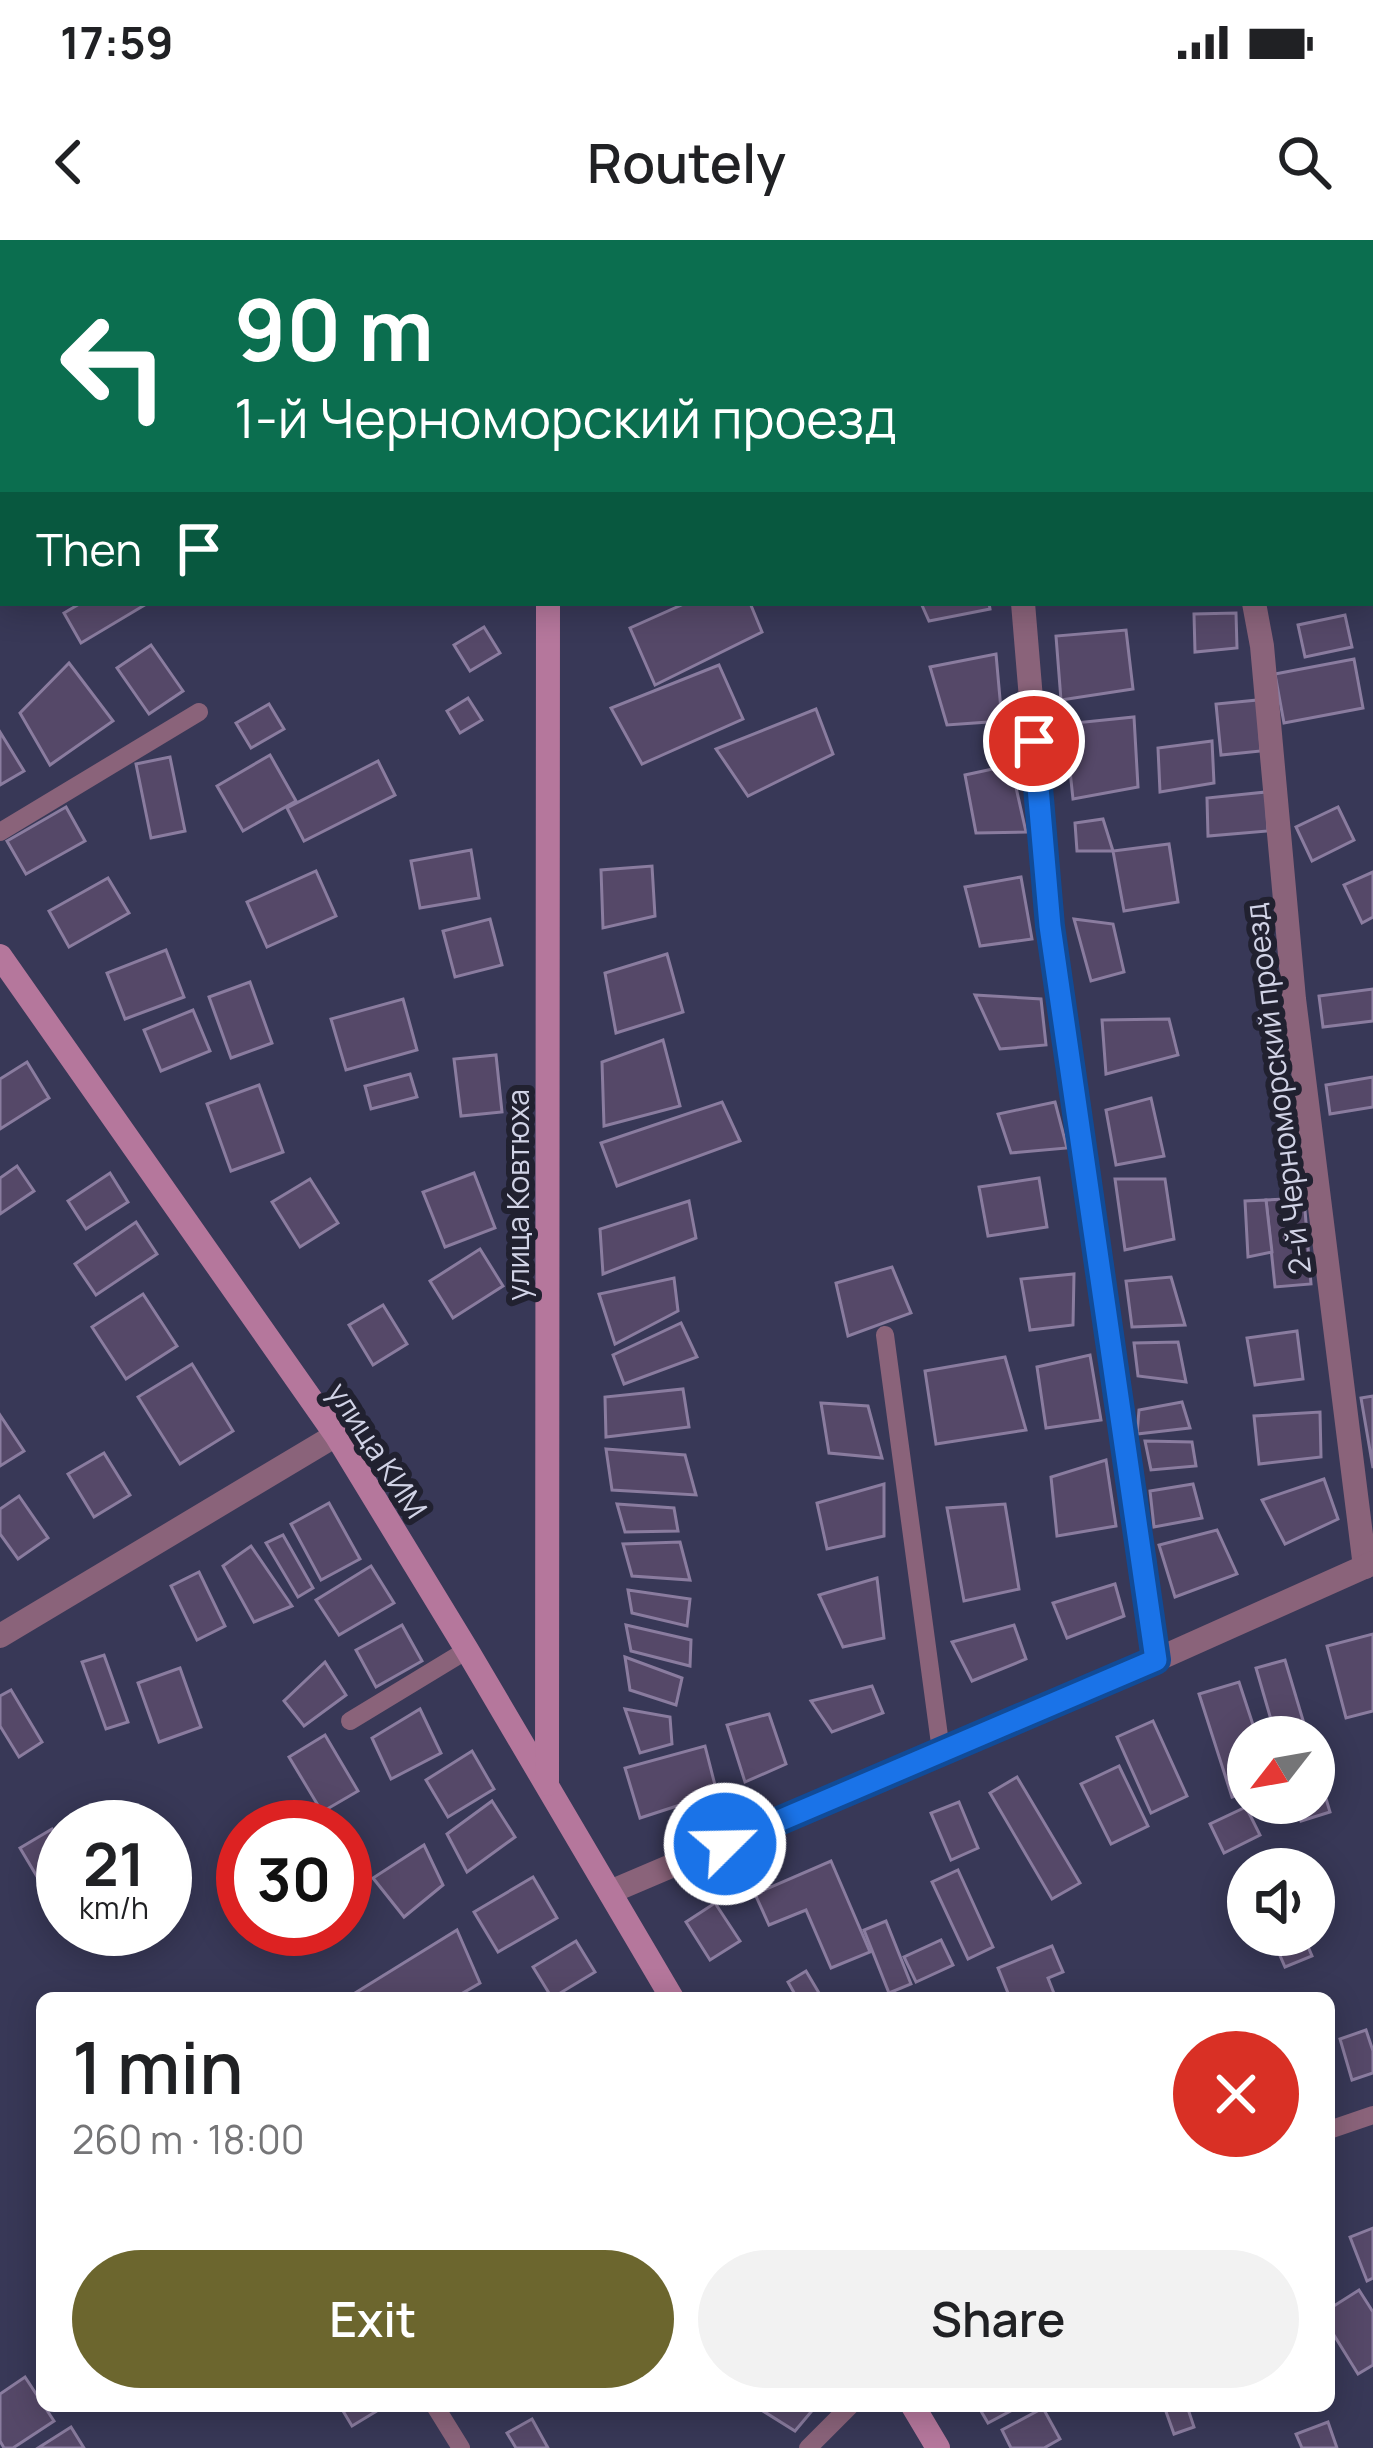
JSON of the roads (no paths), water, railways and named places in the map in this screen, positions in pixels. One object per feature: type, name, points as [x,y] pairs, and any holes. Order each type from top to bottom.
[{"type":"street","name":"улица Ковтюха","points":[[547,1786],[548,606]]},
{"type":"street","points":[[1023,606],[1050,926],[1156,1660]]},
{"type":"street","name":"2-й Черноморский проезд","points":[[1255,606],[1294,999],[1369,1565]]},
{"type":"street","name":"улица КИМ","points":[[0,956],[336,1436],[668,1992]]},
{"type":"street","points":[[0,1636],[336,1436]]},
{"type":"street","points":[[610,1892],[1369,1565]]},
{"type":"street","points":[[917,2412],[938,2448]]},
{"type":"lane","points":[[0,832],[199,712]]},
{"type":"lane","points":[[885,1335],[941,1751]]},
{"type":"lane","points":[[350,1721],[467,1650]]},
{"type":"lane","points":[[1335,2128],[1373,2115]]},
{"type":"lane","points":[[439,2412],[461,2448]]},
{"type":"lane","points":[[808,2448],[844,2412]]}]
